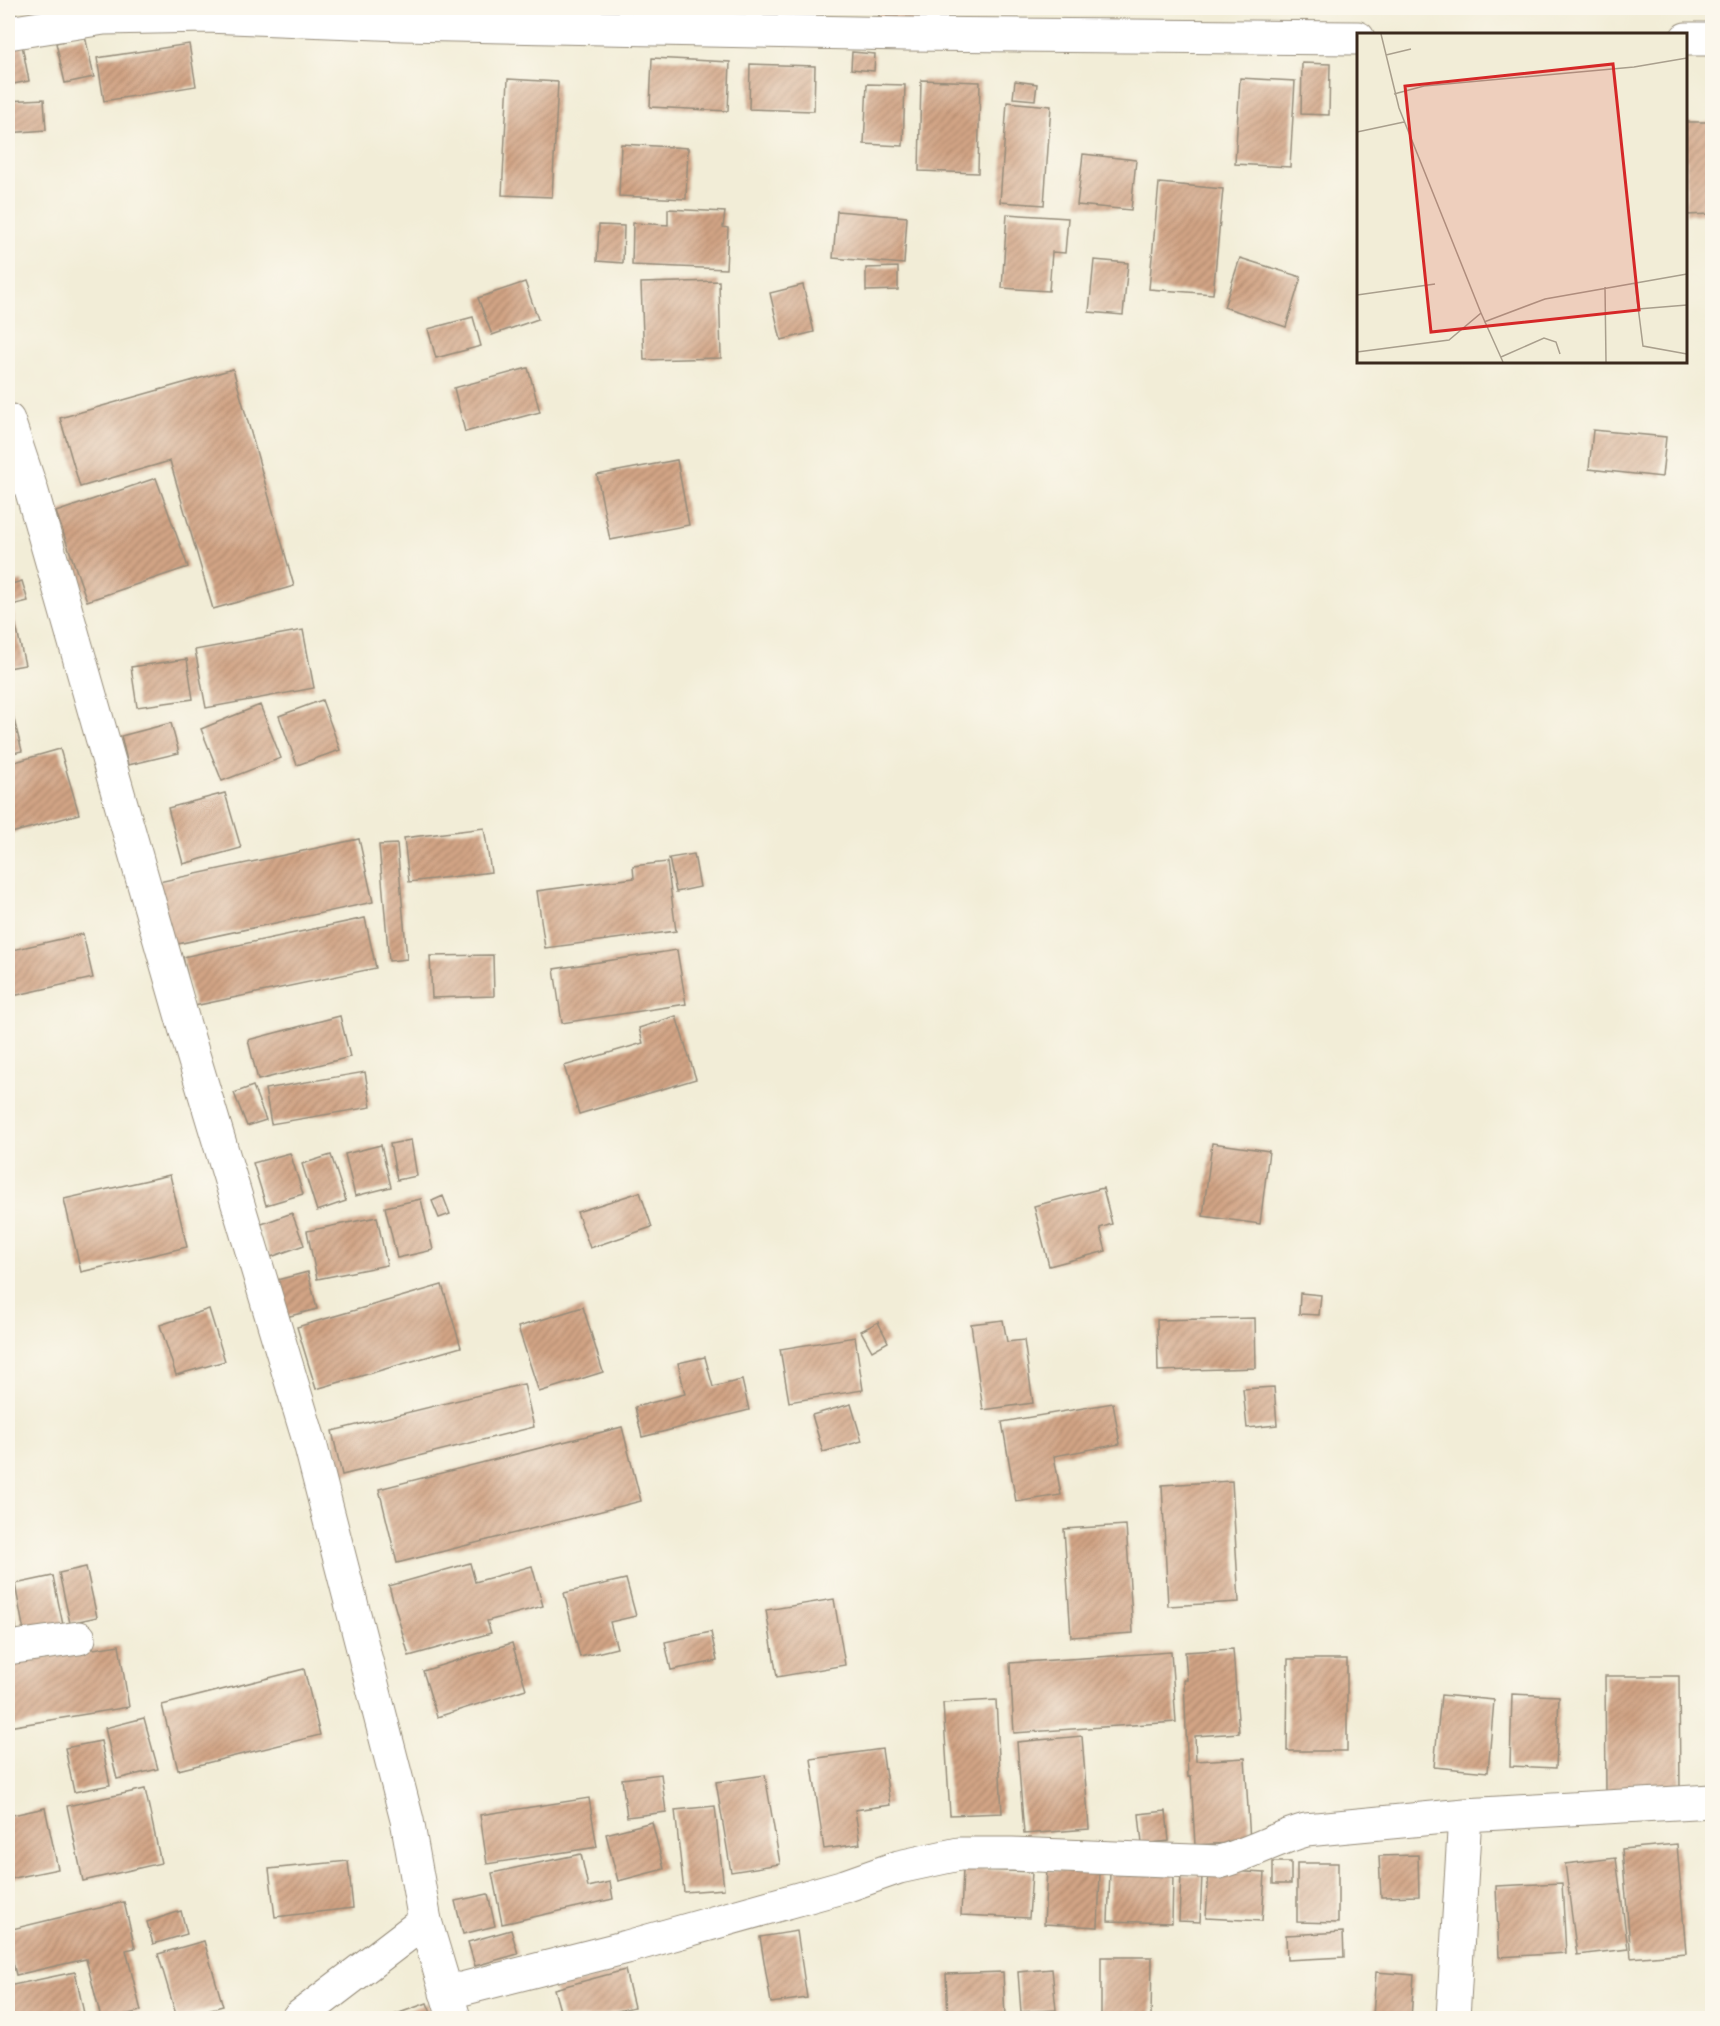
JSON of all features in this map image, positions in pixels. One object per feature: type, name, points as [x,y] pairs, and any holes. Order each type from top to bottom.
[{"type":"main road","points":[[8,33],[104,18],[206,16],[414,24],[894,33],[1357,38]]},
{"type":"main road","points":[[1687,39],[1713,39]]},
{"type":"main road","points":[[8,420],[32,492],[185,1028],[311,1447],[407,1820],[425,1921],[450,2006],[650,1940],[845,1886],[927,1860],[959,1854],[1219,1862],[1242,1856],[1284,1836],[1306,1830],[1465,1815],[1713,1801]]},
{"type":"main road","points":[[8,1648],[79,1638]]},
{"type":"main road","points":[[1453,2019],[1465,1815]]},
{"type":"main road","points":[[298,2019],[425,1921]]},
{"type":"building","points":[[879,8],[921,8],[920,25],[879,24]]},
{"type":"building","points":[[85,36],[94,77],[65,83],[56,43]]},
{"type":"building","points":[[189,44],[196,86],[104,101],[97,58]]},
{"type":"building","points":[[22,45],[29,81],[8,85],[8,48]]},
{"type":"building","points":[[852,52],[875,54],[874,71],[851,69]]},
{"type":"building","points":[[652,58],[730,62],[728,111],[650,107]]},
{"type":"building","points":[[1302,63],[1330,64],[1329,115],[1301,114]]},
{"type":"building","points":[[750,64],[815,66],[814,111],[749,109]]},
{"type":"building","points":[[1240,78],[1295,81],[1290,167],[1235,164]]},
{"type":"building","points":[[508,79],[558,82],[552,197],[502,195]]},
{"type":"building","points":[[921,80],[980,82],[978,173],[919,171]]},
{"type":"building","points":[[1015,81],[1037,84],[1035,100],[1013,98]]},
{"type":"building","points":[[867,84],[905,85],[903,146],[864,144]]},
{"type":"building","points":[[44,99],[46,130],[8,133],[8,101]]},
{"type":"building","points":[[1007,102],[1051,106],[1044,205],[1000,202]]},
{"type":"building","points":[[1687,122],[1712,122],[1712,214],[1687,215]]},
{"type":"building","points":[[621,144],[688,148],[686,199],[619,196]]},
{"type":"building","points":[[1083,154],[1136,160],[1131,210],[1077,205]]},
{"type":"building","points":[[1159,183],[1223,189],[1213,294],[1149,289]]},
{"type":"building","points":[[668,209],[725,212],[723,227],[728,228],[726,269],[632,265],[633,223],[668,225]]},
{"type":"building","points":[[837,211],[907,217],[904,264],[833,258]]},
{"type":"building","points":[[1007,214],[1068,218],[1065,253],[1052,252],[1049,291],[1002,288]]},
{"type":"building","points":[[599,225],[624,226],[623,263],[597,261]]},
{"type":"building","points":[[1240,258],[1301,277],[1286,327],[1224,307]]},
{"type":"building","points":[[1094,260],[1128,263],[1123,315],[1089,312]]},
{"type":"building","points":[[898,267],[898,290],[866,291],[866,268]]},
{"type":"building","points":[[719,281],[721,358],[644,360],[641,283]]},
{"type":"building","points":[[525,282],[538,319],[492,335],[478,298]]},
{"type":"building","points":[[803,285],[814,332],[781,340],[770,293]]},
{"type":"building","points":[[473,317],[481,346],[436,358],[428,329]]},
{"type":"building","points":[[528,368],[540,412],[465,432],[454,388]]},
{"type":"building","points":[[233,369],[294,586],[213,609],[170,461],[80,487],[60,418]]},
{"type":"building","points":[[1593,430],[1666,437],[1662,477],[1589,469]]},
{"type":"building","points":[[677,460],[689,525],[610,540],[597,475]]},
{"type":"building","points":[[156,478],[188,567],[87,601],[56,512]]},
{"type":"building","points":[[22,581],[28,601],[8,606],[8,585]]},
{"type":"building","points":[[13,613],[25,665],[8,668],[8,614]]},
{"type":"building","points":[[303,630],[314,688],[206,708],[195,650]]},
{"type":"building","points":[[187,659],[193,699],[137,707],[131,667]]},
{"type":"building","points":[[8,696],[22,751],[8,754]]},
{"type":"building","points":[[322,700],[340,750],[297,765],[279,716]]},
{"type":"building","points":[[260,705],[281,758],[222,781],[201,729]]},
{"type":"building","points":[[171,723],[179,753],[128,765],[121,736]]},
{"type":"building","points":[[60,749],[79,814],[8,834],[8,764]]},
{"type":"building","points":[[225,793],[241,848],[183,864],[168,808]]},
{"type":"building","points":[[484,828],[491,872],[409,882],[404,838]]},
{"type":"building","points":[[359,839],[373,902],[168,946],[154,883]]},
{"type":"building","points":[[397,844],[407,959],[389,961],[379,845]]},
{"type":"building","points":[[694,854],[700,887],[676,892],[669,858]]},
{"type":"building","points":[[667,862],[676,931],[545,948],[537,891],[634,878],[633,866]]},
{"type":"building","points":[[365,918],[376,968],[194,1006],[183,957]]},
{"type":"building","points":[[83,934],[93,978],[8,997],[8,951]]},
{"type":"building","points":[[677,950],[686,1004],[562,1023],[554,969]]},
{"type":"building","points":[[493,955],[494,996],[432,998],[430,956]]},
{"type":"building","points":[[340,1016],[350,1057],[258,1080],[248,1040]]},
{"type":"building","points":[[676,1016],[696,1079],[579,1114],[564,1066],[643,1043],[639,1028]]},
{"type":"building","points":[[365,1072],[371,1107],[271,1124],[265,1089]]},
{"type":"building","points":[[253,1086],[266,1120],[247,1126],[234,1093]]},
{"type":"building","points":[[411,1140],[417,1176],[397,1180],[390,1144]]},
{"type":"building","points":[[1212,1143],[1269,1151],[1260,1224],[1203,1216]]},
{"type":"building","points":[[381,1145],[391,1187],[355,1196],[345,1154]]},
{"type":"building","points":[[290,1153],[303,1194],[266,1205],[253,1163]]},
{"type":"building","points":[[331,1155],[346,1201],[317,1211],[302,1164]]},
{"type":"building","points":[[170,1175],[187,1247],[81,1272],[64,1199]]},
{"type":"building","points":[[1103,1188],[1112,1224],[1100,1228],[1106,1251],[1049,1266],[1034,1206]]},
{"type":"building","points":[[640,1192],[652,1227],[590,1248],[577,1212]]},
{"type":"building","points":[[443,1196],[450,1214],[439,1218],[432,1201]]},
{"type":"building","points":[[421,1199],[433,1250],[397,1258],[385,1207]]},
{"type":"building","points":[[292,1213],[304,1245],[271,1257],[259,1225]]},
{"type":"building","points":[[377,1217],[387,1265],[317,1279],[307,1231]]},
{"type":"building","points":[[308,1272],[317,1309],[286,1317],[277,1280]]},
{"type":"building","points":[[442,1285],[461,1347],[316,1389],[297,1327]]},
{"type":"building","points":[[1300,1293],[1321,1295],[1319,1315],[1299,1314]]},
{"type":"building","points":[[583,1307],[603,1372],[539,1392],[518,1327]]},
{"type":"building","points":[[209,1309],[225,1361],[176,1375],[160,1325]]},
{"type":"building","points":[[1255,1318],[1256,1368],[1158,1371],[1157,1320]]},
{"type":"building","points":[[1003,1320],[1007,1342],[1024,1340],[1033,1403],[983,1410],[971,1324]]},
{"type":"building","points":[[878,1322],[888,1342],[872,1351],[861,1331]]},
{"type":"building","points":[[855,1337],[863,1390],[789,1402],[780,1349]]},
{"type":"building","points":[[705,1357],[713,1387],[742,1380],[749,1410],[642,1437],[635,1407],[685,1394],[678,1363]]},
{"type":"building","points":[[524,1384],[534,1427],[342,1475],[332,1431]]},
{"type":"building","points":[[1274,1387],[1277,1425],[1247,1428],[1243,1389]]},
{"type":"building","points":[[1113,1403],[1120,1444],[1054,1456],[1061,1495],[1016,1502],[1002,1422]]},
{"type":"building","points":[[851,1404],[862,1441],[823,1452],[812,1415]]},
{"type":"building","points":[[622,1427],[641,1501],[397,1563],[379,1489]]},
{"type":"building","points":[[1232,1481],[1239,1602],[1168,1606],[1162,1485]]},
{"type":"building","points":[[1126,1525],[1133,1633],[1071,1637],[1064,1529]]},
{"type":"building","points":[[470,1563],[475,1582],[532,1566],[543,1606],[487,1621],[491,1633],[409,1656],[389,1586]]},
{"type":"building","points":[[86,1567],[97,1617],[70,1623],[59,1573]]},
{"type":"building","points":[[53,1576],[63,1625],[24,1632],[15,1584]]},
{"type":"building","points":[[626,1579],[636,1616],[610,1622],[617,1648],[580,1657],[564,1593]]},
{"type":"building","points":[[10,1593],[17,1632],[8,1634],[8,1594]]},
{"type":"building","points":[[834,1599],[845,1665],[777,1677],[766,1610]]},
{"type":"building","points":[[711,1632],[717,1661],[671,1670],[665,1642]]},
{"type":"building","points":[[512,1643],[526,1689],[437,1717],[423,1671]]},
{"type":"building","points":[[119,1645],[129,1707],[8,1727],[8,1662]]},
{"type":"building","points":[[1233,1649],[1239,1733],[1195,1736],[1196,1761],[1245,1758],[1250,1842],[1195,1845],[1191,1776],[1188,1777],[1185,1652]]},
{"type":"building","points":[[1171,1652],[1176,1722],[1014,1733],[1010,1663]]},
{"type":"building","points":[[1288,1659],[1347,1659],[1347,1751],[1287,1751]]},
{"type":"building","points":[[304,1669],[320,1735],[178,1770],[162,1705]]},
{"type":"building","points":[[1605,1676],[1679,1676],[1680,1791],[1606,1791]]},
{"type":"building","points":[[1512,1694],[1559,1696],[1556,1768],[1510,1766]]},
{"type":"building","points":[[1441,1695],[1494,1700],[1488,1772],[1434,1767]]},
{"type":"building","points":[[996,1700],[1002,1813],[950,1815],[943,1703]]},
{"type":"building","points":[[144,1718],[158,1769],[117,1779],[105,1728]]},
{"type":"building","points":[[1082,1736],[1089,1829],[1024,1834],[1017,1742]]},
{"type":"building","points":[[101,1741],[110,1785],[74,1792],[65,1748]]},
{"type":"building","points":[[882,1749],[890,1805],[855,1810],[860,1844],[824,1849],[811,1759]]},
{"type":"building","points":[[661,1774],[666,1812],[627,1817],[622,1779]]},
{"type":"building","points":[[765,1775],[780,1864],[731,1872],[716,1782]]},
{"type":"building","points":[[145,1789],[161,1863],[83,1881],[67,1806]]},
{"type":"building","points":[[589,1798],[597,1847],[487,1864],[480,1815]]},
{"type":"building","points":[[715,1806],[724,1889],[684,1892],[675,1810]]},
{"type":"building","points":[[45,1808],[58,1869],[9,1879],[8,1816]]},
{"type":"building","points":[[1166,1811],[1169,1841],[1142,1844],[1139,1814]]},
{"type":"building","points":[[652,1822],[664,1869],[618,1881],[606,1834]]},
{"type":"building","points":[[1677,1844],[1686,1953],[1631,1958],[1622,1849]]},
{"type":"building","points":[[581,1854],[588,1887],[610,1882],[613,1899],[502,1924],[492,1873]]},
{"type":"building","points":[[1418,1855],[1419,1896],[1381,1897],[1379,1856]]},
{"type":"building","points":[[1616,1858],[1628,1949],[1577,1955],[1565,1864]]},
{"type":"building","points":[[348,1861],[353,1908],[275,1917],[269,1869]]},
{"type":"building","points":[[1273,1862],[1291,1862],[1291,1884],[1273,1884]]},
{"type":"building","points":[[1297,1863],[1338,1863],[1338,1923],[1297,1922]]},
{"type":"building","points":[[963,1869],[1032,1872],[1029,1918],[961,1915]]},
{"type":"building","points":[[1047,1870],[1100,1873],[1098,1927],[1044,1924]]},
{"type":"building","points":[[1209,1870],[1265,1873],[1262,1921],[1206,1918]]},
{"type":"building","points":[[1110,1872],[1173,1874],[1172,1923],[1108,1921]]},
{"type":"building","points":[[1181,1875],[1202,1875],[1200,1922],[1179,1921]]},
{"type":"building","points":[[1562,1883],[1566,1953],[1499,1957],[1496,1886]]},
{"type":"building","points":[[488,1894],[495,1926],[463,1934],[455,1901]]},
{"type":"building","points":[[124,1902],[135,1948],[126,1950],[141,2011],[101,2018],[86,1959],[16,1975],[8,1941],[8,1930]]},
{"type":"building","points":[[181,1911],[187,1934],[153,1944],[147,1922]]},
{"type":"building","points":[[511,1930],[518,1954],[475,1966],[468,1942]]},
{"type":"building","points":[[797,1931],[807,1998],[771,2003],[760,1937]]},
{"type":"building","points":[[1343,1932],[1344,1957],[1287,1960],[1286,1935]]},
{"type":"building","points":[[204,1941],[223,2006],[177,2018],[158,1954]]},
{"type":"building","points":[[1101,1957],[1152,1957],[1151,2018],[1101,2018]]},
{"type":"building","points":[[1052,1969],[1056,2010],[1021,2012],[1018,1972]]},
{"type":"building","points":[[625,1970],[634,2007],[591,2018],[562,2018],[554,1989]]},
{"type":"building","points":[[75,1972],[85,2018],[9,2018],[8,1986]]},
{"type":"building","points":[[1003,1972],[1005,2018],[948,2018],[946,1974]]},
{"type":"building","points":[[1376,1972],[1414,1975],[1411,2018],[1373,2017]]},
{"type":"building","points":[[427,2003],[433,2018],[392,2018],[391,2016]]},
{"type":"building","points":[[1461,2016],[1534,2016],[1534,2018],[1462,2018]]}]
